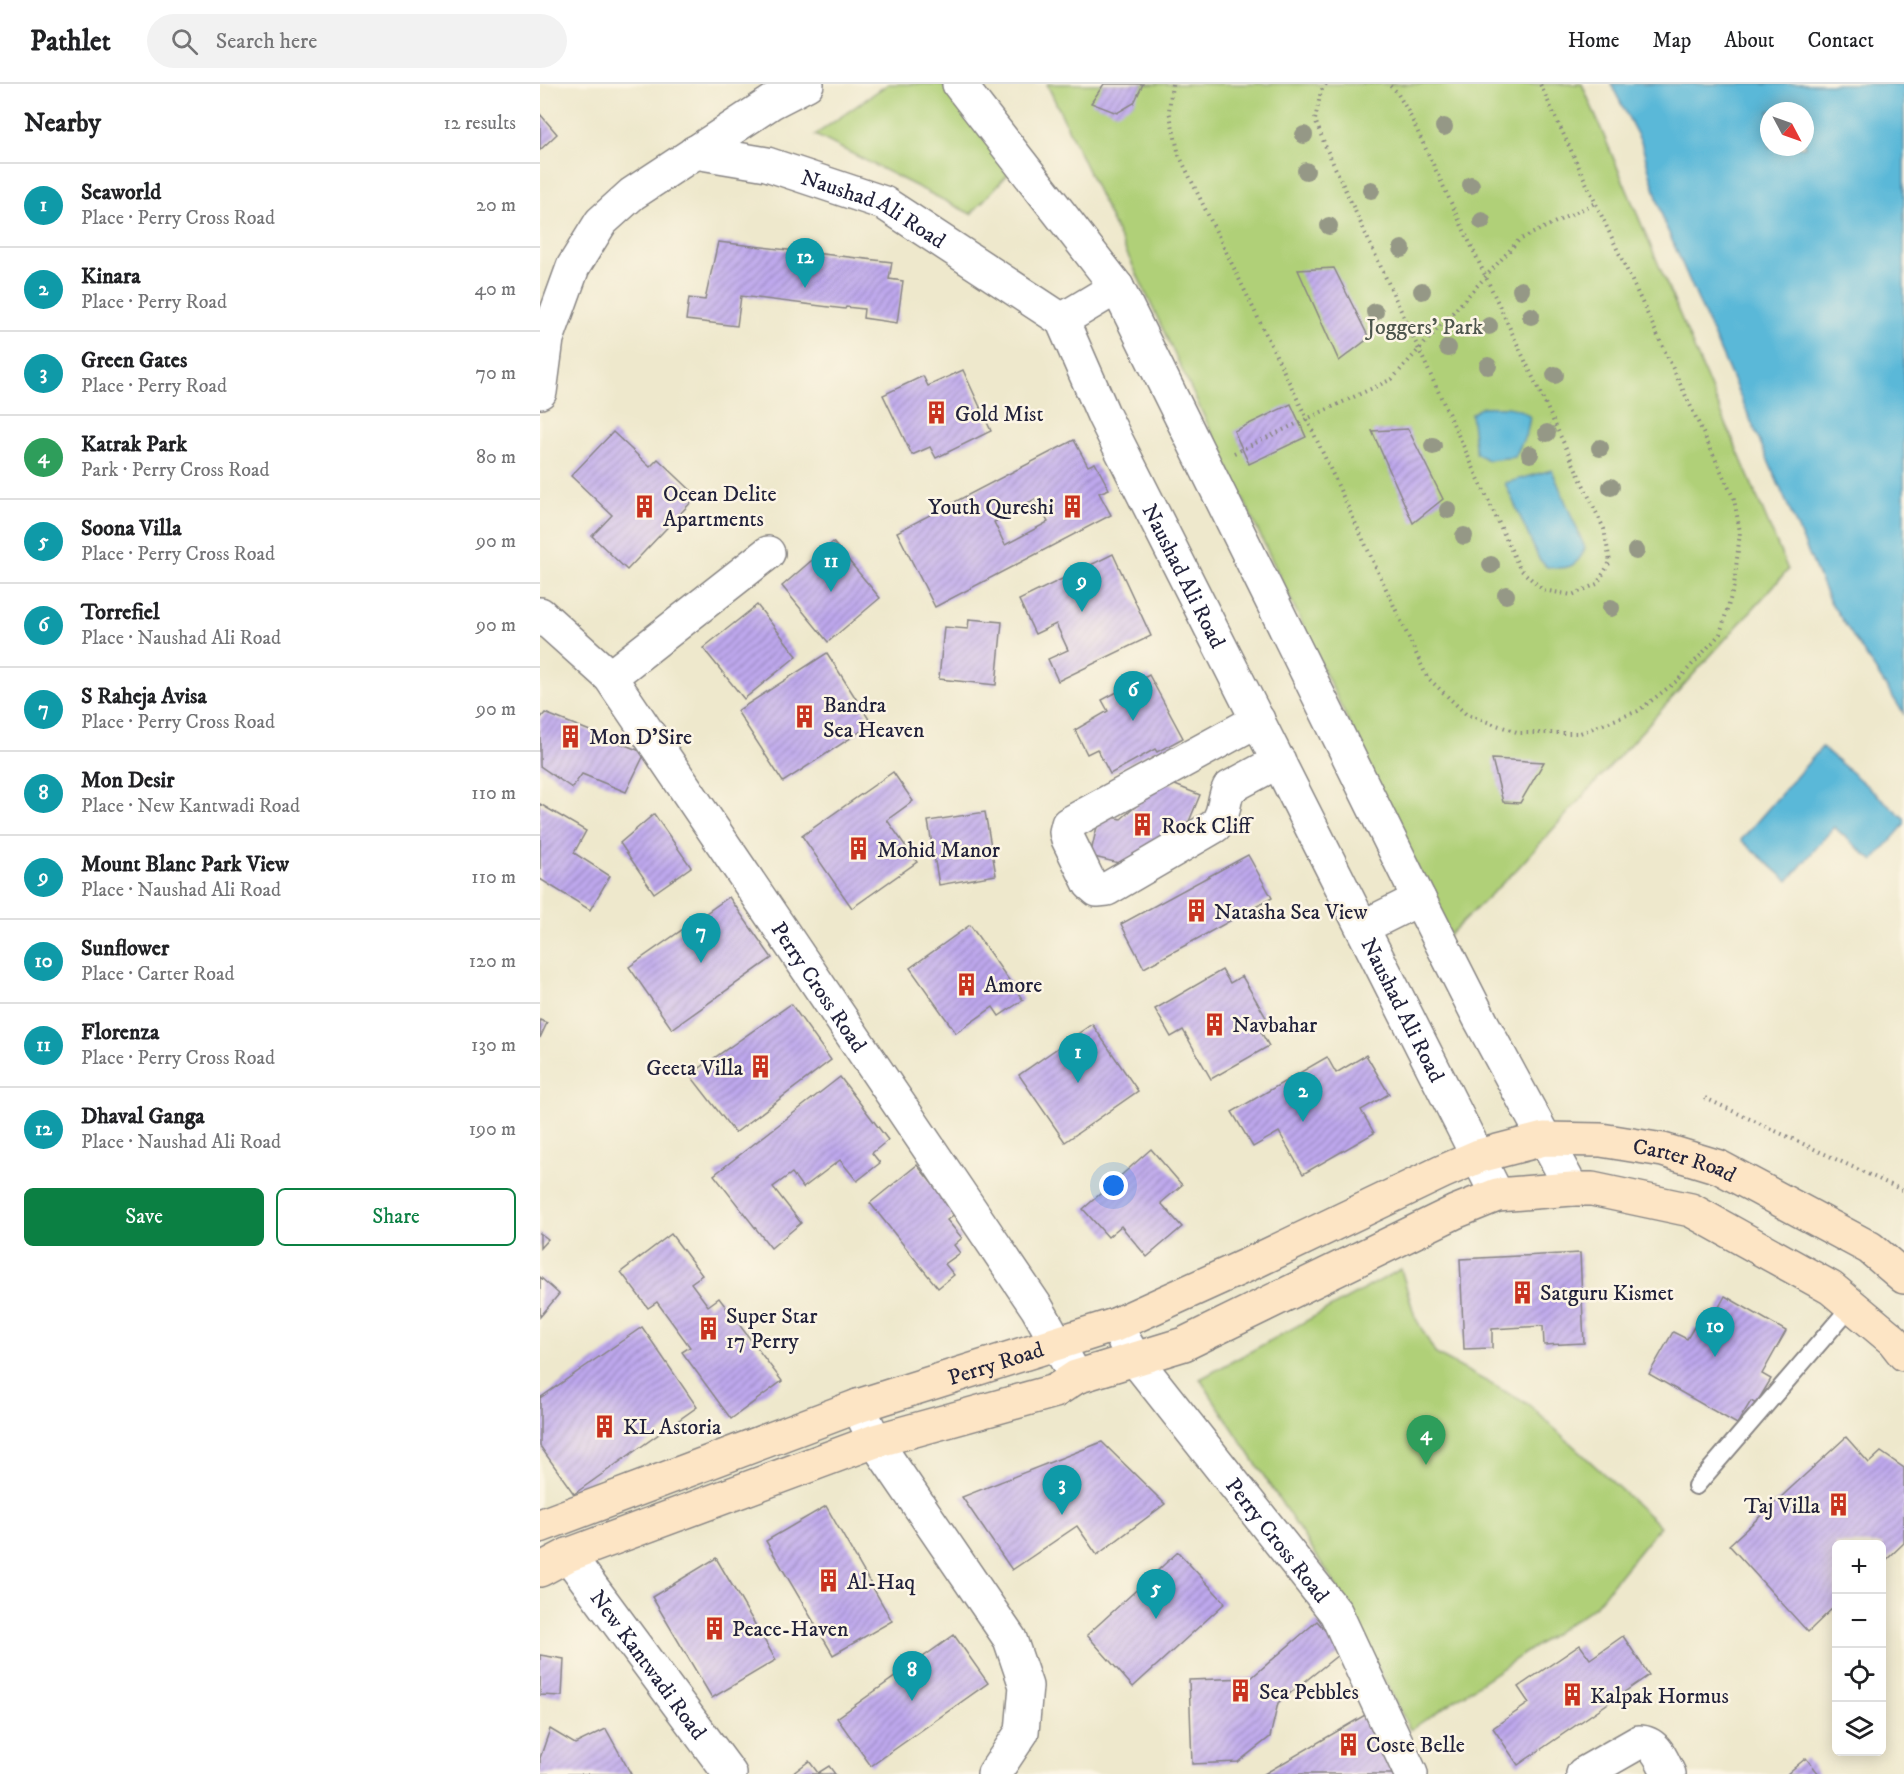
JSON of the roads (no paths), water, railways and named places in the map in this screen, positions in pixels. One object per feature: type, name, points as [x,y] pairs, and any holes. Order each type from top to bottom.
[{"type":"main road","name":"Carter Road","points":[[1442,1172],[1479,1156],[1544,1139],[1601,1140],[1663,1150],[1719,1167],[1870,1248],[1904,1277]]},
{"type":"main road","name":"Perry Road","points":[[542,1520],[858,1406],[1114,1325],[1256,1261],[1442,1172]]},
{"type":"main road","name":"Carter Road","points":[[1455,1212],[1497,1195],[1572,1189],[1592,1189],[1691,1210],[1831,1288],[1893,1340],[1904,1353]]},
{"type":"main road","name":"Perry Road","points":[[554,1562],[875,1441],[1055,1390],[1076,1377],[1184,1344],[1455,1212]]},
{"type":"main road","points":[[542,1520],[554,1562]]},
{"type":"street","points":[[540,392],[544,336],[574,263],[601,222],[632,194],[772,102],[807,84]]},
{"type":"street","points":[[959,84],[1117,287],[1481,1021],[1572,1189]]},
{"type":"street","name":"Naushad Ali Road","points":[[695,152],[767,164],[884,203],[1062,320],[1104,416],[1497,1195]]},
{"type":"street","points":[[1062,320],[1117,287]]},
{"type":"street","points":[[610,677],[768,553]]},
{"type":"street","name":"Perry Cross Road","points":[[540,614],[610,677],[1030,1298],[1076,1377]]},
{"type":"street","points":[[1258,720],[1068,824],[1066,832],[1068,839],[1090,884],[1097,890],[1107,889],[1215,826],[1224,811],[1229,788],[1279,761]]},
{"type":"street","points":[[1363,927],[1419,898]]},
{"type":"street","name":"Perry Cross Road","points":[[1114,1325],[1135,1359],[1336,1613],[1411,1774]]},
{"type":"street","points":[[858,1406],[875,1441],[1010,1639],[1026,1686],[1022,1732],[996,1773]]},
{"type":"street","name":"New Kantwadi Road","points":[[554,1562],[730,1774]]},
{"type":"street","points":[[1583,1774],[1640,1742],[1646,1742],[1656,1749],[1668,1774]]},
{"type":"lane","points":[[1696,1485],[1852,1305]]},
{"type":"water","points":[[1611,84],[1904,84],[1904,714],[1829,600],[1664,222],[1641,142]]},
{"type":"water","points":[[1482,407],[1513,408],[1530,417],[1527,432],[1515,457],[1487,460],[1476,453],[1471,414]]},
{"type":"water","points":[[1552,470],[1585,548],[1575,563],[1560,568],[1547,567],[1539,559],[1505,483]]},
{"type":"water","points":[[1822,747],[1904,818],[1904,825],[1873,861],[1834,827],[1788,881],[1741,840]]},
{"type":"place","name":"Dhaval Ganga","points":[[805,288]]},
{"type":"place","name":"Gold Mist","points":[[937,413]]},
{"type":"place","name":"Ocean Delite Apartments","points":[[645,506]]},
{"type":"place","name":"Youth Qureshi","points":[[1072,506]]},
{"type":"place","name":"Florenza","points":[[831,592]]},
{"type":"place","name":"Mount Blanc Park View","points":[[1082,612]]},
{"type":"place","name":"Bandra Sea Heaven","points":[[805,717]]},
{"type":"place","name":"Torrefiel","points":[[1133,721]]},
{"type":"place","name":"Mon D'Sire","points":[[571,736]]},
{"type":"place","name":"Rock Cliff","points":[[1143,825]]},
{"type":"place","name":"Mohid Manor","points":[[859,849]]},
{"type":"place","name":"Natasha Sea View","points":[[1196,911]]},
{"type":"place","name":"S Raheja Avisa","points":[[701,963]]},
{"type":"place","name":"Amore","points":[[966,984]]},
{"type":"place","name":"Navbahar","points":[[1214,1024]]},
{"type":"place","name":"Geeta Villa","points":[[761,1067]]},
{"type":"place","name":"Seaworld","points":[[1078,1083]]},
{"type":"place","name":"Kinara","points":[[1303,1122]]},
{"type":"place","name":"Satguru Kismet","points":[[1522,1292]]},
{"type":"place","name":"Super Star 17 Perry","points":[[708,1328]]},
{"type":"place","name":"Sunflower","points":[[1715,1357]]},
{"type":"place","name":"KL Astoria","points":[[605,1426]]},
{"type":"place","name":"Katrak Park","points":[[1426,1465]]},
{"type":"place","name":"Taj Villa","points":[[1838,1505]]},
{"type":"place","name":"Green Gates","points":[[1062,1515]]},
{"type":"place","name":"Al-Haq","points":[[829,1581]]},
{"type":"place","name":"Soona Villa","points":[[1156,1619]]},
{"type":"place","name":"Peace-Haven","points":[[714,1628]]},
{"type":"place","name":"Sea Pebbles","points":[[1241,1691]]},
{"type":"place","name":"Kalpak Hormus","points":[[1572,1695]]},
{"type":"place","name":"Mon Desir","points":[[912,1701]]},
{"type":"place","name":"Coste Belle","points":[[1348,1744]]},
{"type":"park label","name":"Joggers' Park","points":[[1425,326]]}]
